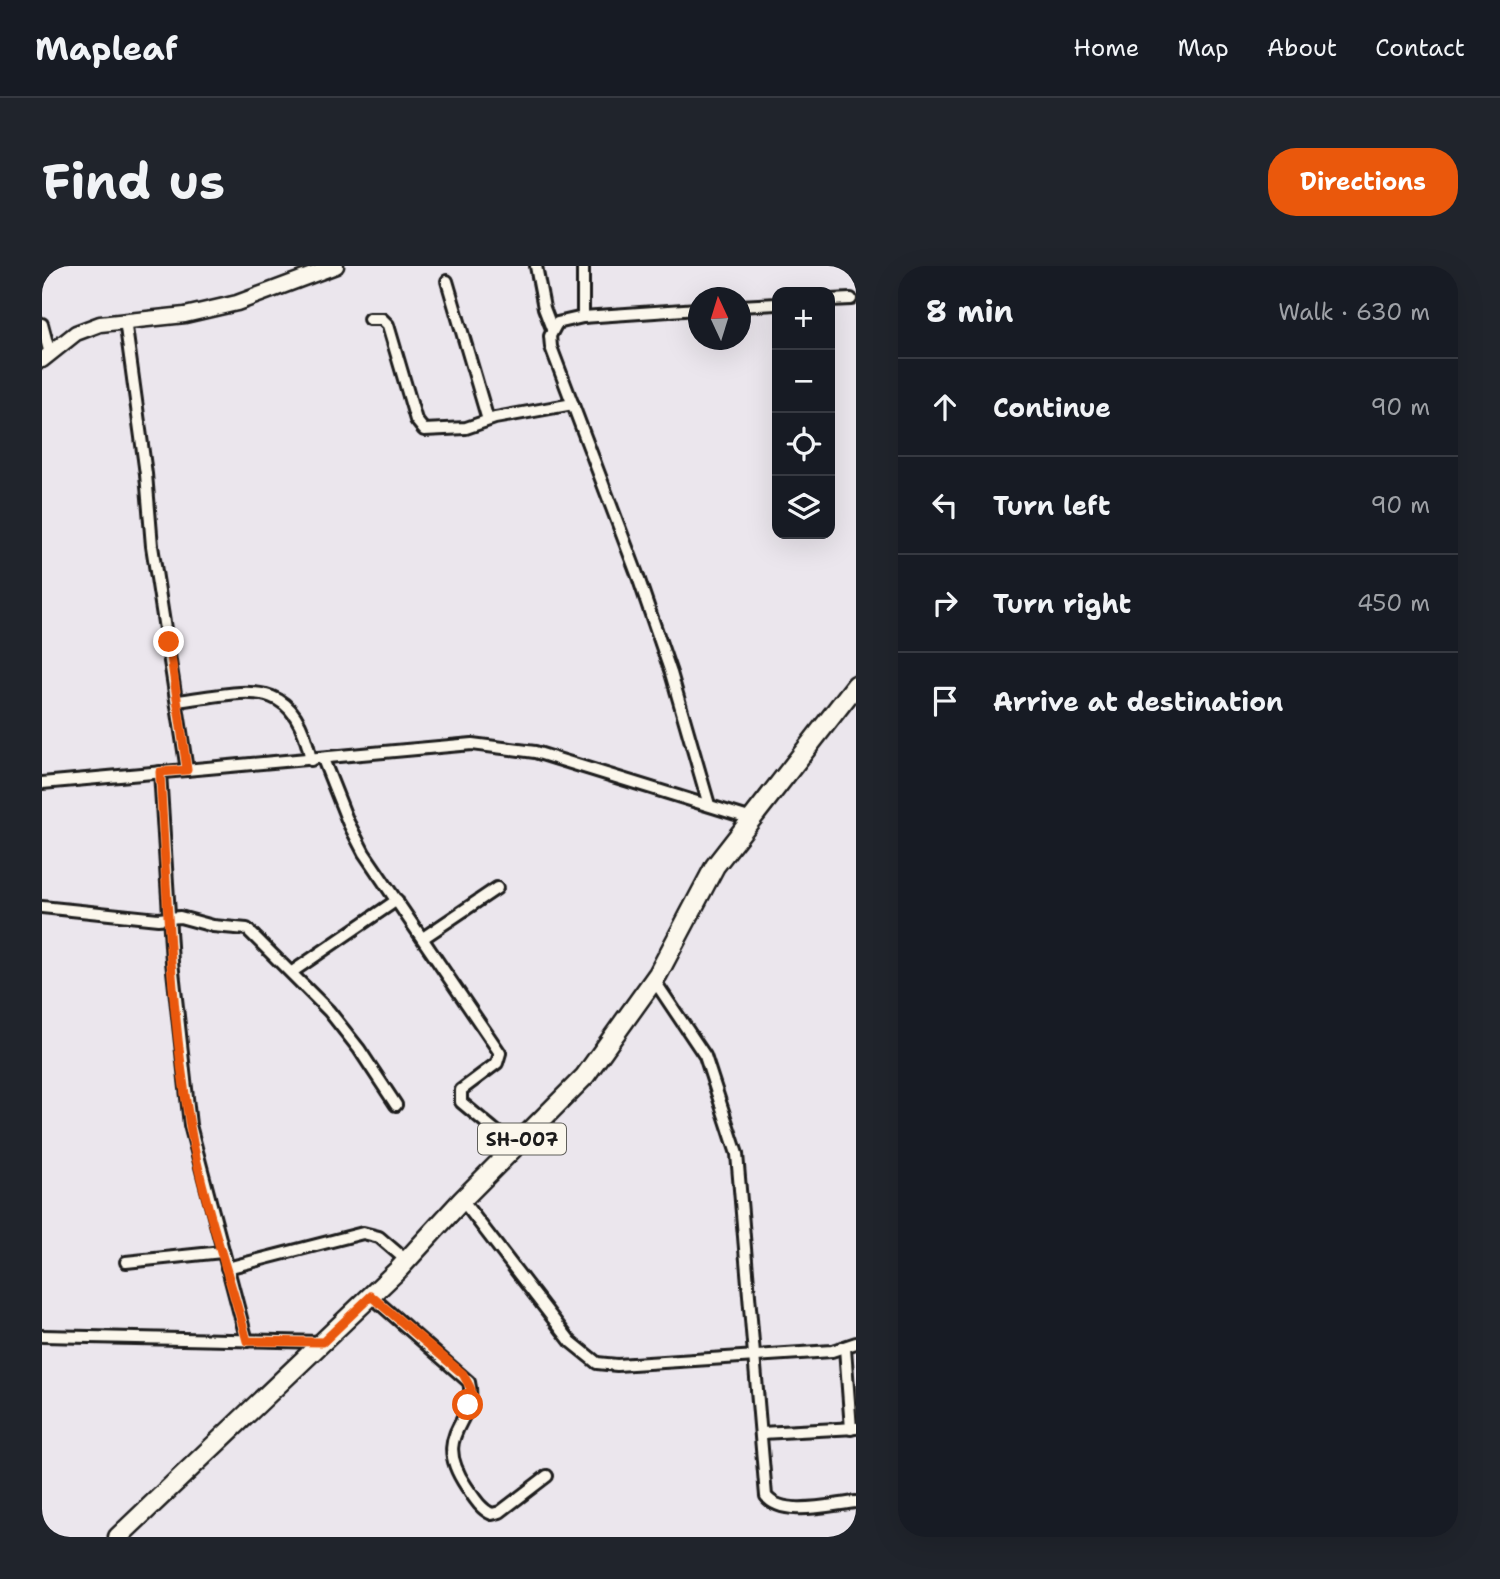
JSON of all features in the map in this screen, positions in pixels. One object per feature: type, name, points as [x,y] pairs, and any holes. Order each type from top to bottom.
[{"type":"main road","name":"SH-007","points":[[118,1537],[407,1261],[462,1200],[585,1076],[654,979],[715,866],[856,685]]},
{"type":"street","points":[[46,357],[76,333],[125,320],[185,316],[236,303],[315,270],[336,266]]},
{"type":"street","points":[[536,266],[544,308],[552,328],[551,347],[638,574],[671,673],[709,805]]},
{"type":"street","points":[[583,266],[583,317]]},
{"type":"street","points":[[447,281],[488,420]]},
{"type":"street","points":[[835,300],[851,299]]},
{"type":"street","points":[[751,305],[772,304]]},
{"type":"street","points":[[552,328],[565,319],[688,310]]},
{"type":"street","points":[[369,319],[382,319],[388,325],[419,426],[431,431],[451,430],[573,404]]},
{"type":"street","points":[[125,320],[146,474],[154,562],[187,770]]},
{"type":"street","points":[[42,324],[46,357]]},
{"type":"street","points":[[178,701],[245,692],[274,697],[298,717],[305,732],[310,760]]},
{"type":"street","points":[[42,783],[323,759],[440,746],[501,746],[548,756],[752,818]]},
{"type":"street","points":[[323,759],[348,822],[364,853],[500,1053],[497,1063],[461,1090],[459,1098],[464,1106],[515,1147]]},
{"type":"street","points":[[160,772],[169,918],[190,1125],[247,1341]]},
{"type":"street","points":[[424,938],[497,888]]},
{"type":"street","points":[[292,972],[397,900]]},
{"type":"street","points":[[42,907],[169,918],[247,929],[292,972],[359,1049],[396,1105]]},
{"type":"street","points":[[654,979],[705,1056],[737,1154],[764,1487],[771,1502],[793,1507],[856,1502]]},
{"type":"street","points":[[462,1200],[571,1342],[597,1363],[617,1365],[755,1357],[845,1348],[856,1343]]},
{"type":"street","points":[[227,1268],[363,1233],[379,1237],[407,1261]]},
{"type":"street","points":[[126,1262],[222,1252]]},
{"type":"street","points":[[371,1296],[469,1382],[470,1397],[457,1426],[450,1452],[455,1469],[484,1509],[492,1514],[500,1512],[547,1476]]},
{"type":"street","points":[[42,1336],[323,1342]]},
{"type":"street","points":[[761,1433],[854,1428],[845,1348]]},
{"type":"route","points":[[169,642],[187,770],[160,772],[169,918],[186,1092],[193,1143],[247,1341],[323,1342],[371,1296],[463,1374],[471,1389],[468,1405]]}]
